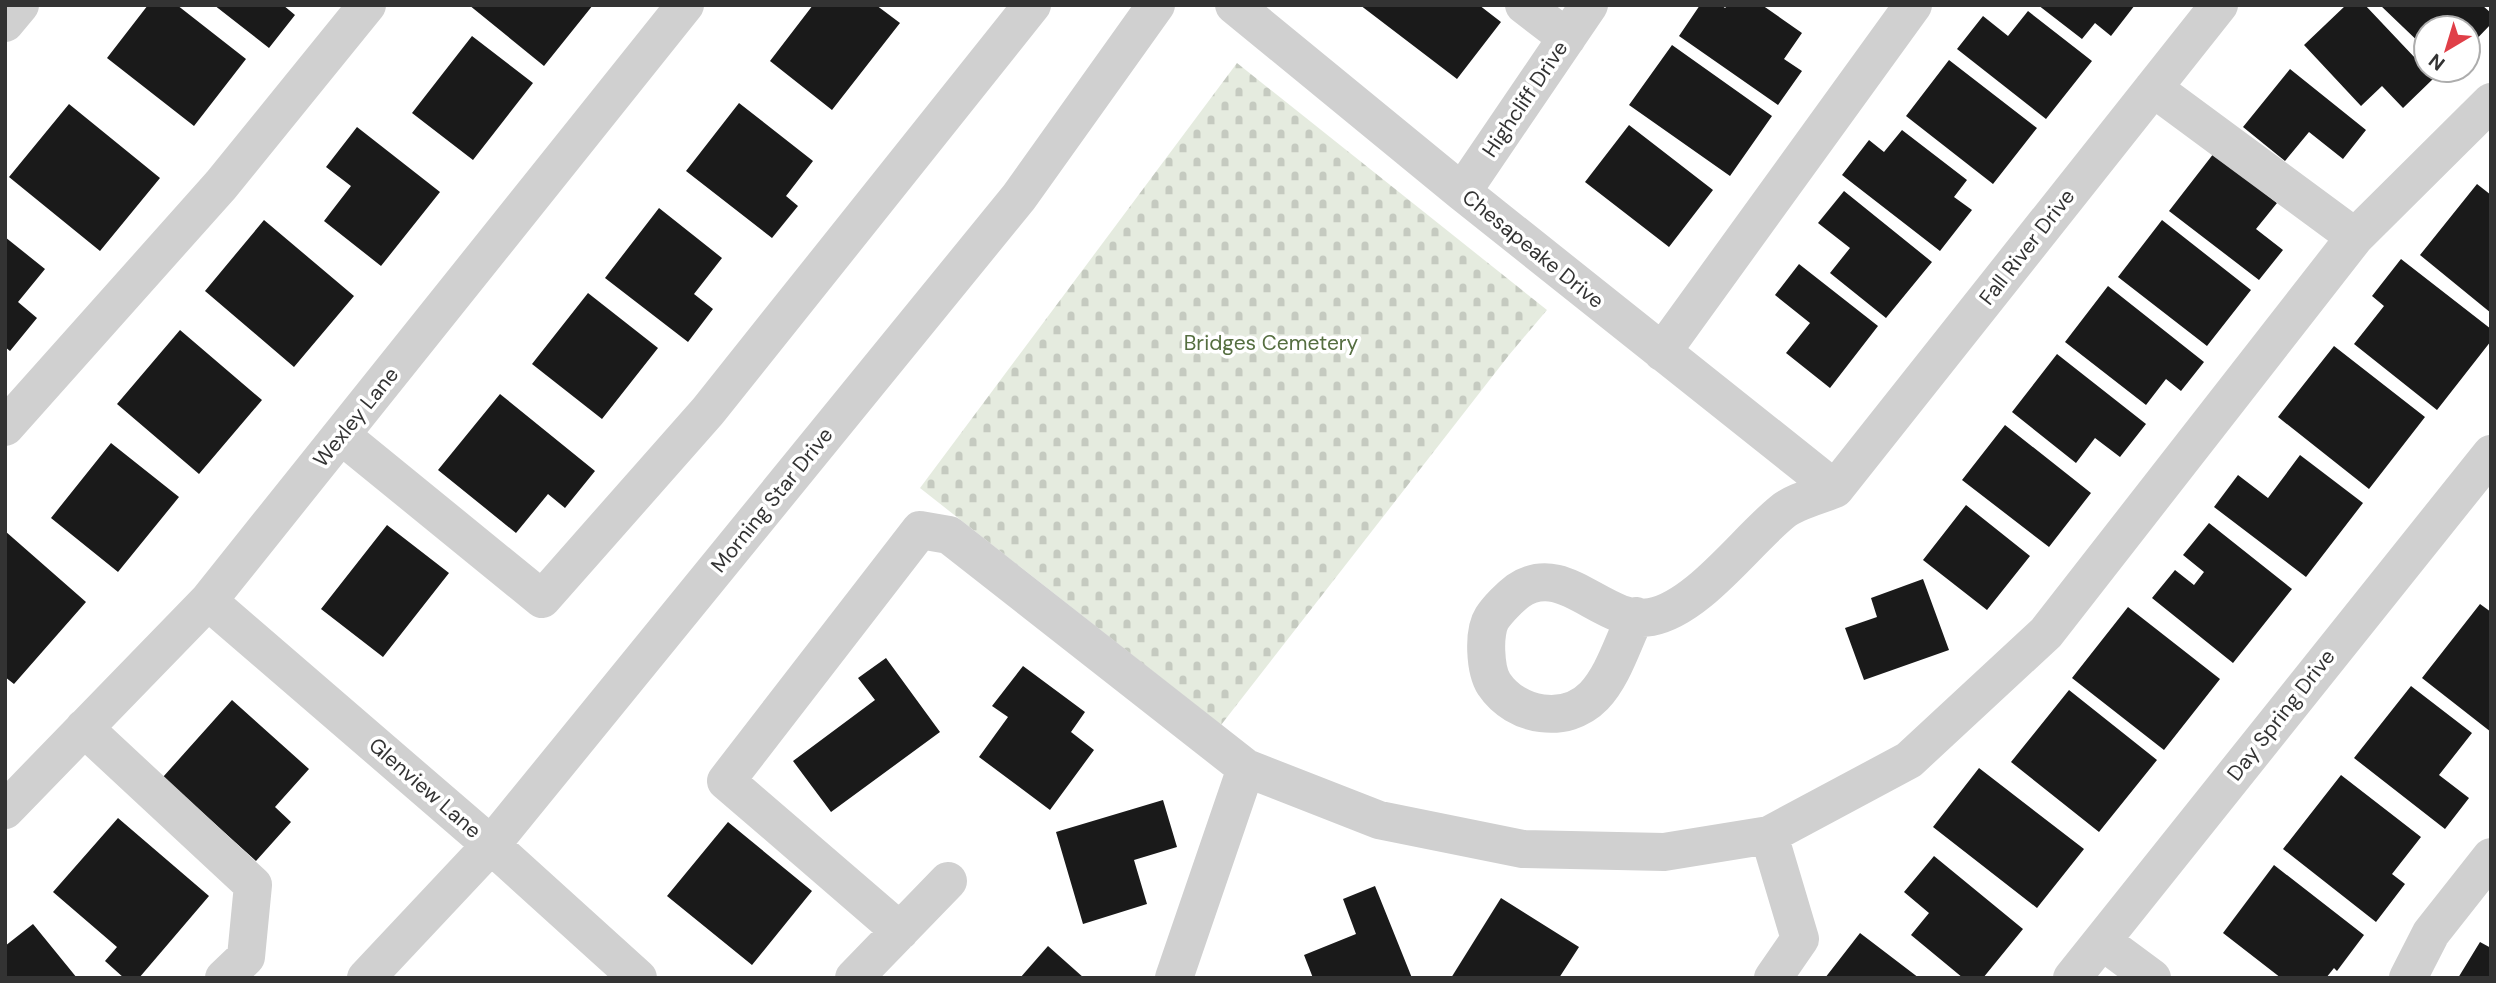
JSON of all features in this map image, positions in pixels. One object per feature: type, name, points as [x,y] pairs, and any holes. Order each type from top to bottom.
[{"type":"street","points":[[5,23],[20,5]]},
{"type":"street","points":[[5,426],[221,185],[367,5]]},
{"type":"street","name":"Wexley Lane","points":[[5,810],[208,601],[685,5]]},
{"type":"street","points":[[342,436],[542,599],[708,411],[1032,5]]},
{"type":"street","name":"Morning Star Drive","points":[[366,978],[491,845],[1019,197],[1156,5]]},
{"type":"street","name":"Chesapeake Drive","points":[[1234,5],[1462,192],[1835,489]]},
{"type":"street","points":[[1524,5],[1567,38]]},
{"type":"street","name":"Highcliff Drive","points":[[1462,192],[1588,5]]},
{"type":"street","points":[[1662,352],[1913,5]]},
{"type":"street","name":"Fall River Drive","points":[[1835,489],[2219,5]]},
{"type":"street","points":[[2153,88],[2355,237]]},
{"type":"street","points":[[900,931],[726,781],[920,530],[949,536],[1246,768],[1379,820],[1523,849],[1664,852],[1769,835],[1909,760],[2046,632],[2355,237],[2491,102]]},
{"type":"street","name":"Day Spring Drive","points":[[2072,978],[2491,454]]},
{"type":"street","points":[[1636,616],[1650,617],[1686,603],[1784,510],[1835,489]]},
{"type":"street","name":"Glenview Lane","points":[[208,601],[491,845],[638,978]]},
{"type":"street","points":[[84,728],[253,885],[246,957],[224,978]]},
{"type":"street","points":[[1174,978],[1246,768]]},
{"type":"street","points":[[1769,835],[1800,939],[1773,978]]},
{"type":"street","points":[[2408,978],[2431,933],[2491,857]]},
{"type":"street","points":[[854,978],[948,881]]},
{"type":"street","points":[[2102,942],[2152,978]]},
{"type":"green space","name":"Bridges Cemetery","points":[[1237,63],[1547,310],[1221,725],[920,488]]},
{"type":"building","points":[[148,5],[177,5],[246,59],[194,126],[107,58]]},
{"type":"building","points":[[214,5],[283,5],[295,15],[269,48]]},
{"type":"building","points":[[469,5],[593,5],[544,66]]},
{"type":"building","points":[[813,5],[876,5],[900,23],[832,110],[770,61]]},
{"type":"building","points":[[1360,5],[1479,5],[1501,22],[1457,79]]},
{"type":"building","points":[[1700,5],[1721,5],[1725,8],[1728,5],[1762,5],[1802,33],[1784,59],[1802,71],[1778,105],[1679,36]]},
{"type":"building","points":[[2038,5],[2135,5],[2111,36],[2095,23],[2082,39]]},
{"type":"building","points":[[2346,5],[2365,5],[2412,55],[2412,84],[2428,84],[2403,108],[2382,86],[2361,106],[2304,45]]},
{"type":"building","points":[[2380,5],[2482,5],[2491,13],[2491,24],[2482,33],[2482,14],[2412,14],[2412,36]]},
{"type":"building","points":[[2028,11],[2092,61],[2046,119],[1957,49],[1983,16],[2008,36]]},
{"type":"building","points":[[472,36],[533,83],[473,160],[412,113]]},
{"type":"building","points":[[1672,45],[1772,116],[1730,176],[1629,105]]},
{"type":"building","points":[[1949,60],[2037,128],[1993,184],[1906,116]]},
{"type":"building","points":[[2290,69],[2366,130],[2343,159],[2309,132],[2285,161],[2243,127]]},
{"type":"building","points":[[739,103],[813,161],[786,196],[798,206],[772,238],[686,171]]},
{"type":"building","points":[[69,104],[160,178],[100,251],[9,177]]},
{"type":"building","points":[[1629,125],[1713,190],[1669,247],[1585,182]]},
{"type":"building","points":[[357,127],[440,192],[381,266],[324,221],[351,186],[326,167]]},
{"type":"building","points":[[1902,130],[1967,180],[1954,197],[1972,210],[1940,251],[1842,175],[1869,140],[1884,152]]},
{"type":"building","points":[[2214,153],[2277,203],[2256,229],[2283,250],[2259,280],[2169,211]]},
{"type":"building","points":[[2477,184],[2491,195],[2491,313],[2420,255]]},
{"type":"building","points":[[1844,191],[1932,262],[1886,318],[1830,273],[1850,248],[1818,223]]},
{"type":"building","points":[[659,208],[722,258],[694,294],[713,309],[688,342],[605,278]]},
{"type":"building","points":[[264,220],[354,296],[294,367],[205,291]]},
{"type":"building","points":[[2162,220],[2251,290],[2207,346],[2118,277]]},
{"type":"building","points":[[5,237],[45,269],[18,302],[37,318],[10,351],[5,347]]},
{"type":"building","points":[[2401,259],[2491,329],[2491,341],[2437,410],[2354,344],[2384,306],[2372,296]]},
{"type":"building","points":[[1799,264],[1878,326],[1830,388],[1786,353],[1810,323],[1775,295]]},
{"type":"building","points":[[2108,286],[2204,362],[2181,391],[2166,379],[2146,405],[2065,342]]},
{"type":"building","points":[[588,293],[658,348],[602,419],[532,364]]},
{"type":"building","points":[[180,330],[262,400],[199,474],[117,404]]},
{"type":"building","points":[[2334,346],[2425,417],[2369,489],[2278,417]]},
{"type":"building","points":[[2057,354],[2146,424],[2120,457],[2095,438],[2076,463],[2012,412]]},
{"type":"building","points":[[500,394],[595,471],[565,508],[548,494],[516,533],[438,470]]},
{"type":"building","points":[[2005,425],[2091,493],[2049,547],[1962,480]]},
{"type":"building","points":[[111,443],[179,497],[118,572],[51,518]]},
{"type":"building","points":[[2300,455],[2363,503],[2306,577],[2214,507],[2238,475],[2268,498]]},
{"type":"building","points":[[1966,505],[2030,556],[1987,610],[1923,560]]},
{"type":"building","points":[[2209,523],[2292,589],[2233,663],[2152,598],[2175,570],[2194,585],[2204,572],[2183,555]]},
{"type":"building","points":[[387,525],[449,573],[383,657],[321,609]]},
{"type":"building","points":[[5,531],[86,602],[14,684],[5,677]]},
{"type":"building","points":[[1923,579],[1949,650],[1864,680],[1845,628],[1877,617],[1871,598]]},
{"type":"building","points":[[2480,604],[2491,612],[2491,732],[2422,678]]},
{"type":"building","points":[[2128,607],[2220,679],[2164,750],[2072,678]]},
{"type":"building","points":[[886,658],[940,732],[831,812],[793,761],[875,700],[858,678]]},
{"type":"building","points":[[1023,666],[1085,712],[1071,732],[1094,750],[1050,810],[979,757],[1008,717],[992,706]]},
{"type":"building","points":[[2411,686],[2472,733],[2439,775],[2469,798],[2445,829],[2354,758]]},
{"type":"building","points":[[2069,690],[2157,760],[2099,832],[2011,762]]},
{"type":"building","points":[[232,700],[309,769],[275,807],[291,822],[256,861],[163,777]]},
{"type":"building","points":[[1979,768],[2084,849],[2037,908],[1933,827]]},
{"type":"building","points":[[2341,775],[2421,837],[2392,874],[2405,884],[2376,922],[2283,849]]},
{"type":"building","points":[[1163,800],[1177,847],[1134,860],[1147,904],[1083,924],[1056,832]]},
{"type":"building","points":[[118,818],[209,896],[139,978],[124,978],[105,961],[117,947],[53,892]]},
{"type":"building","points":[[728,822],[812,891],[752,965],[667,896]]},
{"type":"building","points":[[1934,856],[2023,929],[1983,978],[1963,978],[1911,935],[1929,913],[1904,892]]},
{"type":"building","points":[[2274,865],[2364,935],[2337,971],[2334,968],[2326,978],[2281,978],[2223,933]]},
{"type":"building","points":[[1375,886],[1412,978],[1313,978],[1304,955],[1356,934],[1343,899]]},
{"type":"building","points":[[1501,898],[1579,947],[1559,978],[1451,978]]},
{"type":"building","points":[[33,924],[77,978],[5,978],[5,946]]},
{"type":"building","points":[[1860,933],[1919,978],[1825,978]]},
{"type":"building","points":[[2480,942],[2491,948],[2491,978],[2458,978]]},
{"type":"building","points":[[1048,946],[1084,978],[1020,978]]}]
